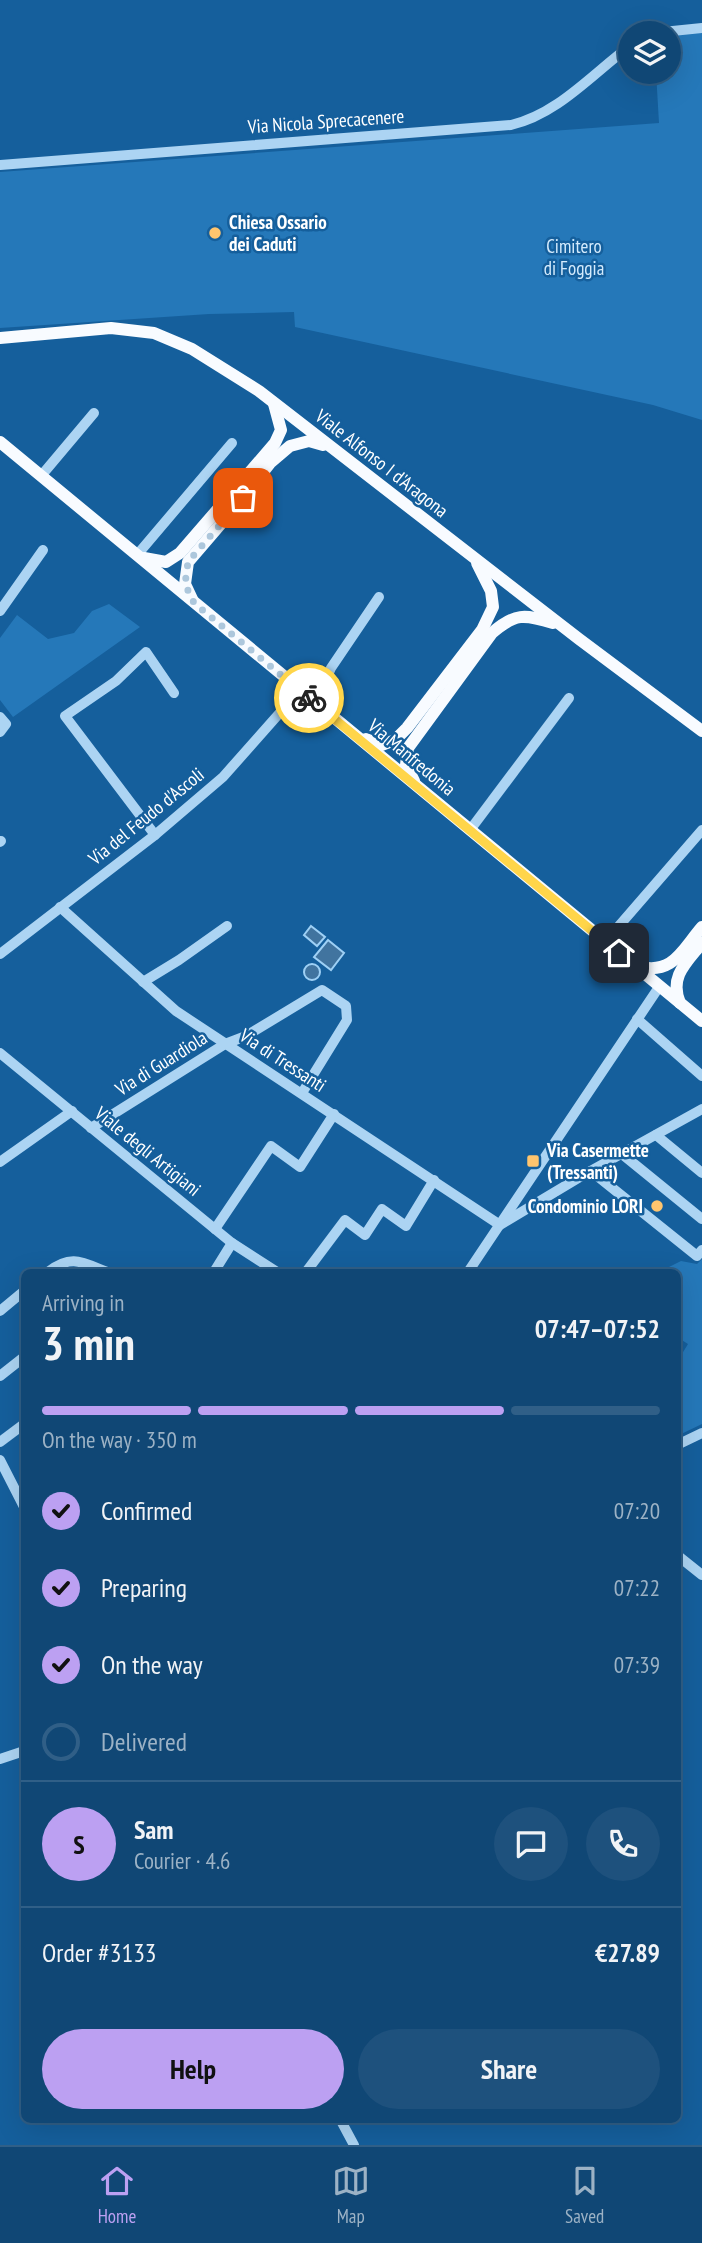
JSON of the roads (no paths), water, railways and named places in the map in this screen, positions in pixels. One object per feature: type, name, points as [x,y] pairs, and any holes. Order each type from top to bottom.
[{"type":"main road","name":"Viale Alfonso I d'Aragona","points":[[0,338],[111,328],[154,333],[192,349],[273,402],[560,625],[702,731]]},
{"type":"main road","points":[[137,555],[166,562],[180,553],[206,524],[275,443],[281,430],[273,402]]},
{"type":"main road","points":[[194,603],[185,584],[188,562],[270,463],[290,446],[309,442],[330,447]]},
{"type":"main road","name":"Via Manfredonia","points":[[2,447],[41,476],[702,1021]]},
{"type":"main road","points":[[353,733],[382,745],[395,740],[482,630],[493,607],[491,591],[473,558]]},
{"type":"main road","points":[[416,786],[406,765],[408,748],[492,633],[509,618],[534,617],[560,625]]},
{"type":"main road","points":[[634,965],[658,969],[670,966],[702,927]]},
{"type":"main road","points":[[680,1003],[674,990],[675,983],[684,965],[702,943]]},
{"type":"street","points":[[681,30],[702,28]]},
{"type":"street","name":"Via Nicola Sprecacenere","points":[[0,165],[511,125],[551,110],[618,56]]},
{"type":"street","points":[[41,476],[94,413]]},
{"type":"street","points":[[137,555],[232,443]]},
{"type":"street","points":[[0,611],[43,550]]},
{"type":"street","points":[[319,706],[325,695],[324,684],[331,668],[379,597]]},
{"type":"street","points":[[155,835],[65,716],[116,681],[145,652],[174,693]]},
{"type":"street","name":"Via del Feudo d'Ascoli","points":[[0,954],[155,835],[223,777],[300,690]]},
{"type":"street","points":[[470,830],[569,698]]},
{"type":"street","points":[[0,717],[6,724],[0,732]]},
{"type":"street","points":[[605,942],[702,830]]},
{"type":"street","name":"Via di Tressanti","points":[[60,907],[176,1011],[500,1225]]},
{"type":"street","points":[[143,982],[227,926]]},
{"type":"street","points":[[470,1269],[659,987]]},
{"type":"street","name":"Via di Guardiola","points":[[91,1128],[225,1044],[246,1036],[322,990],[346,1006],[347,1020],[302,1093]]},
{"type":"street","points":[[637,1019],[702,1076]]},
{"type":"street","name":"Viale degli Artigiani","points":[[0,1053],[232,1243],[271,1269]]},
{"type":"street","points":[[500,1225],[702,1109]]},
{"type":"street","points":[[0,1162],[72,1111]]},
{"type":"street","points":[[215,1229],[271,1146],[300,1167],[334,1114]]},
{"type":"street","points":[[656,1135],[702,1173]]},
{"type":"street","points":[[622,1154],[702,1219]]},
{"type":"street","points":[[591,1171],[697,1256],[702,1250]]},
{"type":"street","points":[[308,1269],[345,1220],[365,1235],[382,1209],[406,1226],[434,1180]]},
{"type":"street","points":[[216,1269],[232,1243]]},
{"type":"street","points":[[52,1269],[59,1263],[71,1260],[98,1269]]},
{"type":"street","points":[[0,1311],[21,1294]]},
{"type":"street","points":[[0,1376],[21,1359]]},
{"type":"street","points":[[0,1442],[21,1426]]},
{"type":"street","points":[[681,1444],[702,1433]]},
{"type":"street","points":[[0,1460],[21,1500]]},
{"type":"street","points":[[681,1558],[702,1576]]},
{"type":"street","points":[[0,1759],[21,1752]]},
{"type":"street","points":[[343,2123],[354,2145]]},
{"type":"place","name":"Chiesa Ossario dei Caduti","points":[[215,233]]},
{"type":"place","name":"Via Casermette (Tressanti)","points":[[533,1161]]},
{"type":"place","name":"Condominio LORI","points":[[657,1206]]},
{"type":"park label","name":"Cimitero di Foggia","points":[[574,257]]}]
